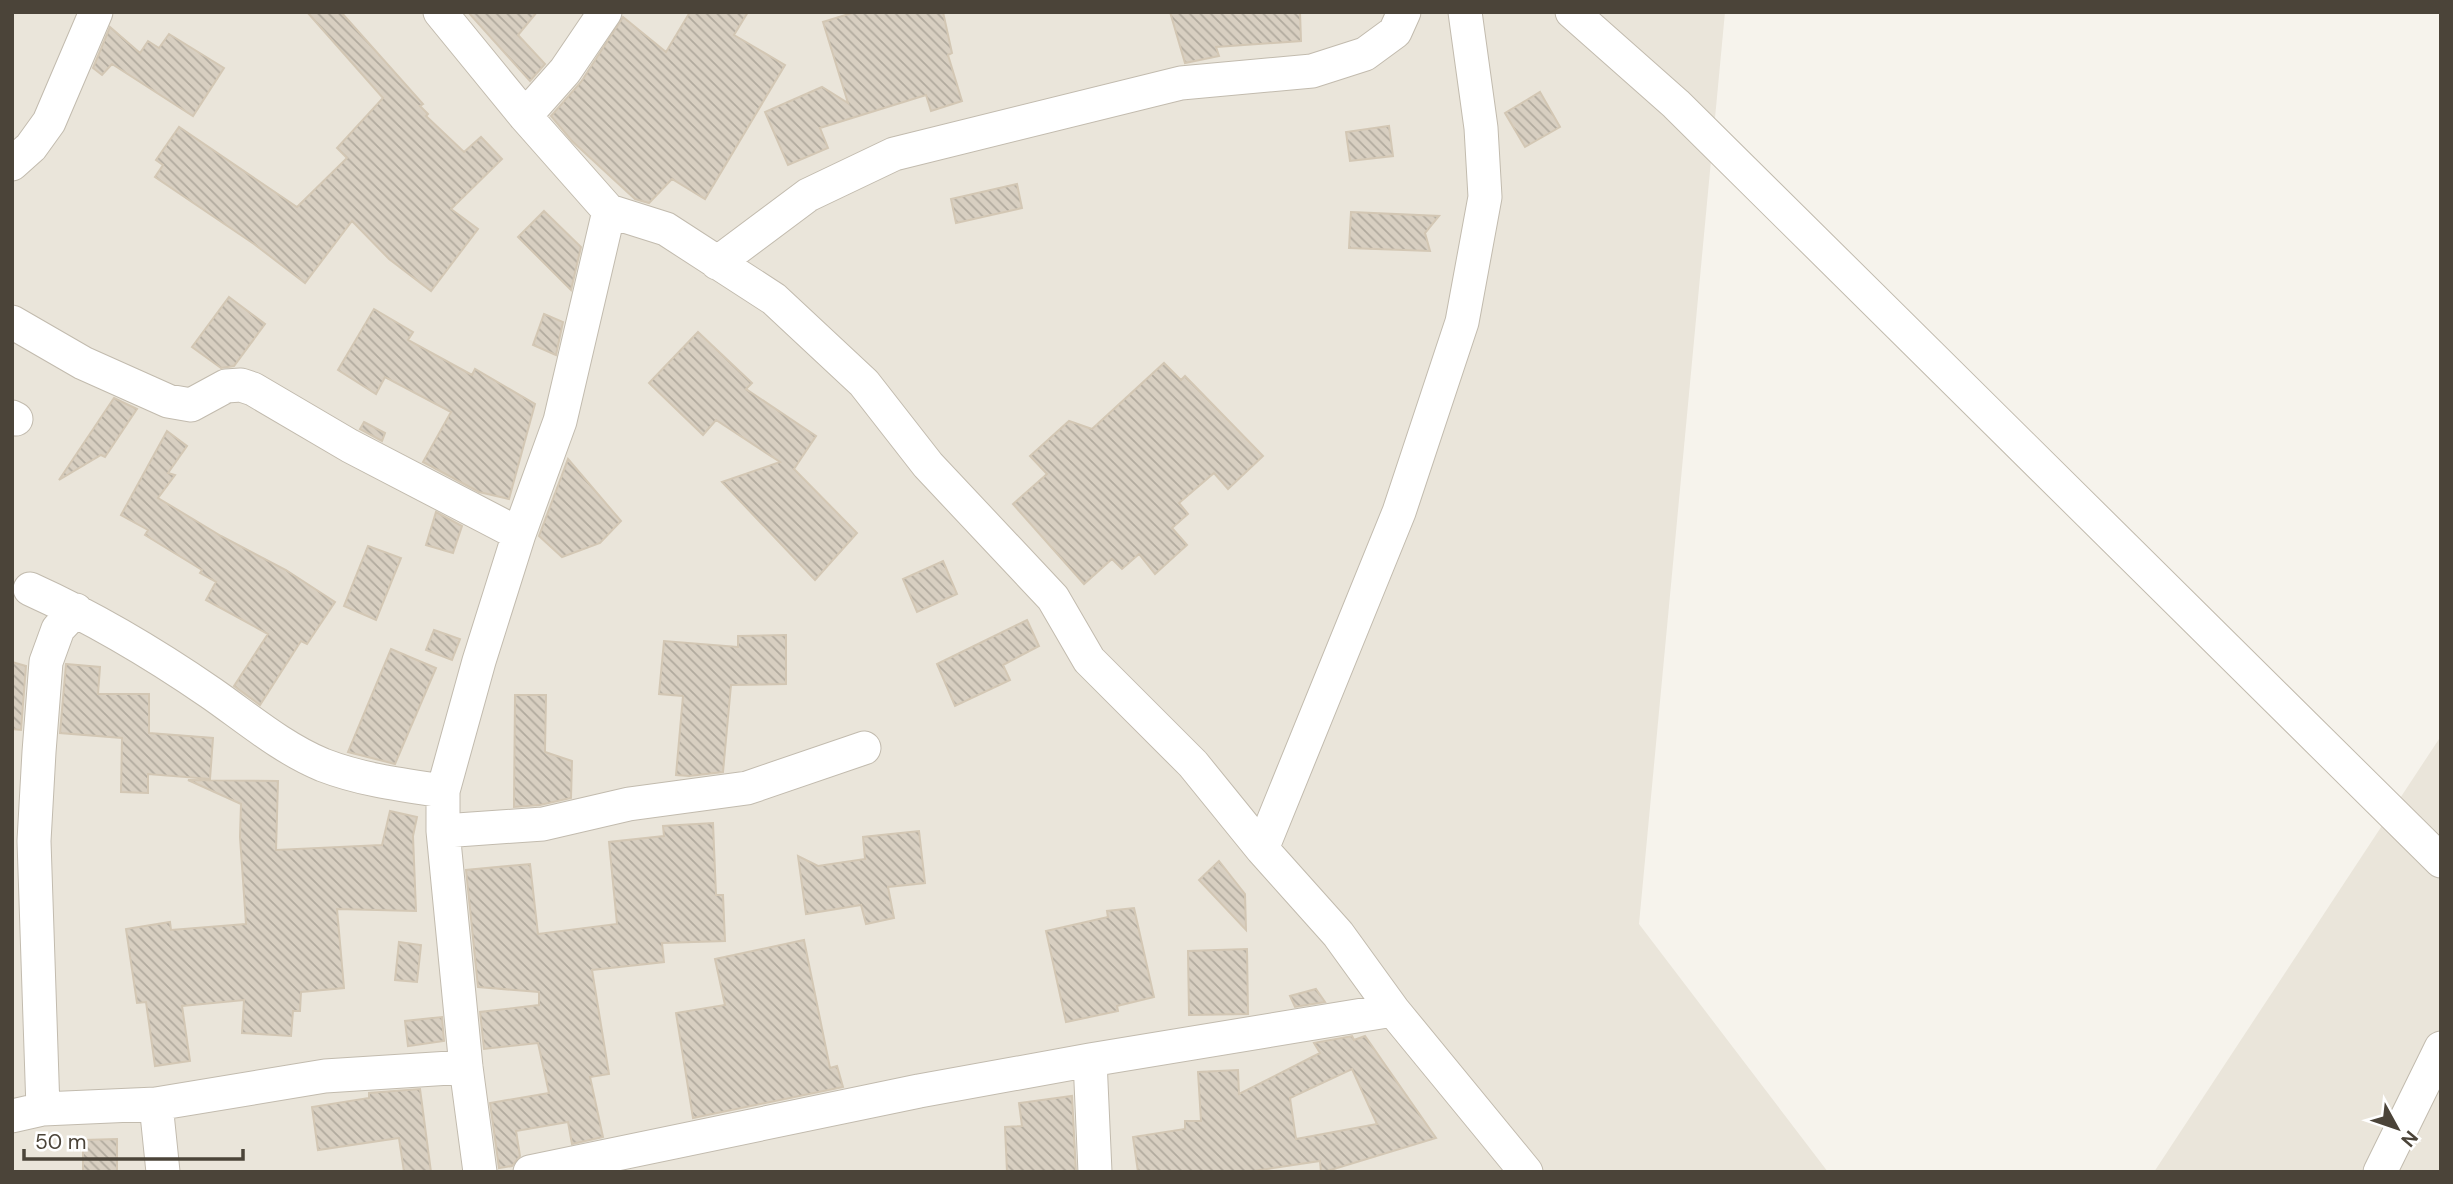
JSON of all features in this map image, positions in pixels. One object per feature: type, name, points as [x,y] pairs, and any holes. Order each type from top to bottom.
[{"type":"street","points":[[12,164],[31,147],[49,122],[96,12]]},
{"type":"street","points":[[440,12],[525,116],[609,211],[666,229],[774,299],[864,383],[928,465],[1053,598],[1089,660],[1193,764],[1262,849],[1338,934],[1393,1010],[1525,1172]]},
{"type":"street","points":[[525,116],[565,71],[605,12]]},
{"type":"street","points":[[717,263],[808,195],[894,154],[1181,83],[1312,71],[1365,54],[1395,32],[1404,12]]},
{"type":"street","points":[[1262,849],[1399,512],[1462,322],[1485,197],[1481,128],[1465,12]]},
{"type":"street","points":[[1572,12],[1676,104],[2441,861]]},
{"type":"street","points":[[480,1172],[466,1067],[443,831],[443,792],[479,661],[519,534],[561,421],[609,211]]},
{"type":"street","points":[[12,321],[83,363],[168,401],[191,405],[226,386],[240,384],[253,389],[350,446],[519,534]]},
{"type":"street","points":[[30,589],[76,610],[142,647],[274,738],[321,764],[368,780],[443,792]]},
{"type":"street","points":[[76,610],[58,629],[46,662],[34,841],[28,1113],[156,1104],[325,1076],[466,1067]]},
{"type":"street","points":[[443,831],[543,824],[629,804],[747,788],[864,748]]},
{"type":"street","points":[[530,1172],[919,1091],[1393,1010]]},
{"type":"street","points":[[2380,1172],[2441,1048]]},
{"type":"street","points":[[1090,1060],[1095,1172]]},
{"type":"street","points":[[156,1104],[163,1172]]},
{"type":"shaded area","points":[[12,12],[1725,12],[1639,924],[1828,1172],[12,1172]]},
{"type":"shaded area","points":[[2441,736],[2441,1172],[2154,1172]]},
{"type":"building","points":[[307,12],[341,12],[423,104],[420,106],[428,114],[426,116],[464,152],[481,137],[502,159],[451,209],[478,229],[431,291],[389,259],[352,221],[305,283],[254,244],[155,177],[163,165],[156,160],[179,127],[297,207],[347,158],[337,148],[383,98]]},
{"type":"building","points":[[468,12],[537,12],[518,35],[545,64],[530,81]]},
{"type":"building","points":[[690,12],[748,12],[734,35],[785,65],[705,199],[672,179],[649,203],[635,199],[572,141],[551,116],[581,82],[623,17],[666,52]]},
{"type":"building","points":[[855,12],[943,12],[952,53],[948,55],[962,101],[931,111],[926,95],[820,128],[828,148],[788,165],[765,112],[822,87],[848,103],[823,22]]},
{"type":"building","points":[[1170,12],[1300,12],[1301,41],[1216,47],[1219,56],[1185,63]]},
{"type":"building","points":[[110,27],[140,53],[148,41],[159,48],[169,34],[224,68],[193,116],[112,64],[102,75],[93,68]]},
{"type":"building","points":[[1540,92],[1560,127],[1525,147],[1505,113]]},
{"type":"building","points":[[1389,126],[1393,156],[1350,161],[1346,132]]},
{"type":"building","points":[[1017,184],[1022,208],[956,223],[951,199]]},
{"type":"building","points":[[544,211],[581,247],[571,290],[518,237]]},
{"type":"building","points":[[1351,212],[1439,216],[1425,233],[1430,251],[1349,248]]},
{"type":"building","points":[[229,297],[265,324],[234,366],[221,368],[192,347]]},
{"type":"building","points":[[374,309],[413,332],[408,340],[472,375],[475,369],[535,404],[509,499],[479,492],[423,462],[451,412],[385,377],[376,394],[338,370]]},
{"type":"building","points":[[544,314],[563,322],[556,355],[533,345]]},
{"type":"building","points":[[698,332],[752,383],[746,389],[816,436],[794,469],[857,533],[815,580],[722,482],[780,462],[716,420],[703,435],[649,383]]},
{"type":"building","points":[[1164,363],[1181,380],[1185,376],[1263,456],[1228,489],[1214,473],[1179,503],[1188,514],[1172,528],[1187,545],[1155,574],[1139,554],[1122,569],[1112,559],[1084,584],[1013,504],[1047,474],[1030,456],[1069,421],[1092,429]]},
{"type":"building","points":[[114,398],[137,409],[105,457],[101,455],[59,480]]},
{"type":"building","points":[[364,422],[385,433],[382,441],[360,429]]},
{"type":"building","points":[[167,431],[187,446],[168,473],[175,475],[158,498],[221,536],[286,570],[335,602],[307,644],[301,641],[260,705],[234,686],[268,634],[206,600],[216,582],[200,573],[202,570],[145,535],[148,530],[121,515]]},
{"type":"building","points":[[568,459],[621,521],[600,543],[562,557],[539,536]]},
{"type":"building","points":[[436,512],[462,526],[453,553],[426,545]]},
{"type":"building","points":[[368,546],[401,558],[376,620],[344,606]]},
{"type":"building","points":[[943,561],[957,594],[917,612],[903,579]]},
{"type":"building","points":[[1027,620],[1039,646],[1003,665],[1010,680],[955,706],[937,664]]},
{"type":"building","points":[[434,630],[460,639],[452,660],[426,650]]},
{"type":"building","points":[[786,635],[786,684],[731,685],[723,772],[676,775],[683,696],[659,694],[664,641],[738,647],[738,636]]},
{"type":"building","points":[[391,649],[436,668],[395,764],[348,752]]},
{"type":"building","points":[[12,662],[26,666],[21,730],[12,729]]},
{"type":"building","points":[[66,664],[100,667],[98,694],[149,694],[149,733],[213,738],[210,779],[148,774],[148,793],[121,792],[122,738],[60,733]]},
{"type":"building","points":[[515,695],[546,695],[545,752],[572,761],[571,798],[514,807]]},
{"type":"building","points":[[188,780],[278,781],[276,850],[382,845],[390,811],[417,817],[413,836],[416,911],[337,909],[344,988],[301,992],[300,1011],[293,1011],[291,1036],[242,1033],[244,1000],[182,1006],[190,1061],[155,1066],[146,1002],[137,1003],[126,929],[170,922],[171,930],[246,924],[240,837],[241,804]]},
{"type":"building","points":[[713,823],[716,895],[723,895],[725,941],[662,943],[664,962],[592,970],[609,1074],[590,1077],[603,1137],[572,1144],[568,1122],[516,1131],[520,1156],[512,1166],[499,1168],[490,1103],[549,1093],[538,1043],[484,1049],[480,1012],[539,1005],[539,992],[478,987],[466,870],[530,864],[538,934],[617,924],[609,842],[664,836],[663,826]]},
{"type":"building","points":[[919,831],[925,883],[888,887],[894,918],[866,924],[861,905],[806,914],[798,856],[818,866],[865,859],[863,837]]},
{"type":"building","points":[[1219,861],[1245,894],[1246,930],[1199,880]]},
{"type":"building","points":[[1134,908],[1154,997],[1117,1006],[1118,1011],[1066,1022],[1046,931],[1108,917],[1107,911]]},
{"type":"building","points":[[804,940],[830,1068],[837,1066],[843,1087],[693,1118],[676,1013],[725,1005],[715,959]]},
{"type":"building","points":[[399,942],[421,945],[417,982],[395,980]]},
{"type":"building","points":[[1247,949],[1248,1014],[1189,1015],[1188,951]]},
{"type":"building","points":[[1316,989],[1325,1002],[1295,1007],[1290,996]]},
{"type":"building","points":[[442,1017],[444,1041],[408,1046],[405,1021]]},
{"type":"building","points":[[1352,1036],[1354,1040],[1365,1036],[1436,1138],[1324,1172],[1321,1172],[1320,1161],[1247,1172],[1138,1172],[1133,1137],[1185,1129],[1185,1121],[1201,1121],[1198,1072],[1238,1070],[1239,1094],[1320,1053],[1314,1043]],"holes":[[[1352,1069],[1377,1124],[1296,1139],[1290,1098]]]},
{"type":"building","points":[[420,1089],[431,1172],[404,1172],[399,1138],[318,1150],[312,1107],[369,1098],[369,1093]]},
{"type":"building","points":[[1072,1096],[1076,1172],[1007,1172],[1005,1127],[1022,1126],[1019,1103]]},
{"type":"building","points":[[117,1139],[117,1172],[83,1172],[83,1140]]}]
